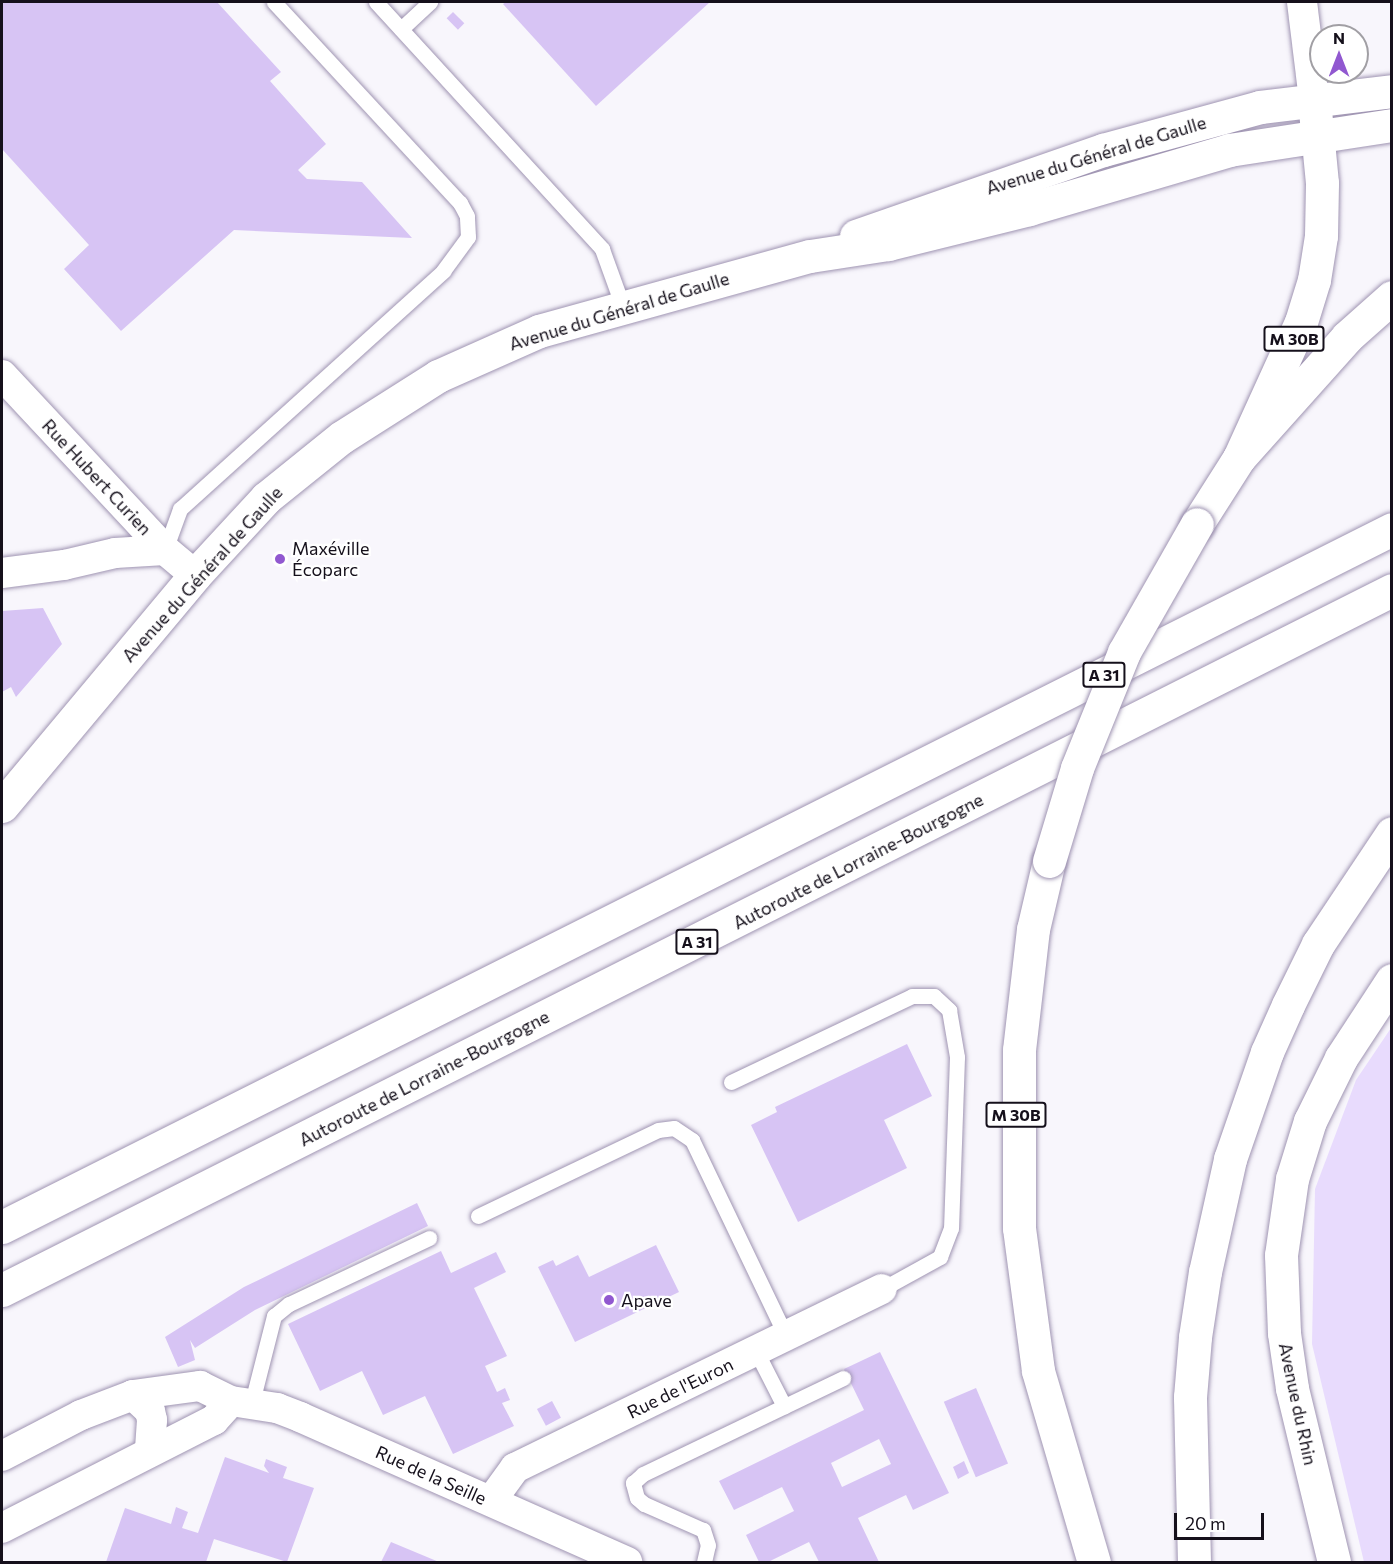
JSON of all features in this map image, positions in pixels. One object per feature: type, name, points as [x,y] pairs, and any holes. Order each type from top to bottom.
[{"type":"main road","name":"Avenue du Général de Gaulle","points":[[810,256],[883,223],[1103,150],[1260,107],[1392,91]]},
{"type":"main road","name":"M 30B","points":[[1094,1563],[1038,1371],[1019,1228],[1019,1050],[1033,929],[1049,861],[1077,768],[1105,695],[1135,629],[1239,458],[1301,322],[1314,280],[1321,236],[1314,100]]},
{"type":"main road","name":"Avenue du Général de Gaulle","points":[[2,806],[195,575],[297,470],[388,405],[492,350],[539,331],[810,256],[888,244],[1029,209],[1229,150],[1317,134],[1392,125]]},
{"type":"main road","points":[[1239,458],[1347,337],[1392,297]]},
{"type":"main road","name":"A 31","points":[[2,1227],[1392,529]]},
{"type":"main road","name":"Autoroute de Lorraine-Bourgogne","points":[[2,1290],[1392,590]]},
{"type":"main road","points":[[1194,1563],[1190,1396],[1195,1337],[1205,1272],[1230,1159],[1267,1052],[1293,995],[1348,894],[1392,833]]},
{"type":"main road","name":"Avenue du Rhin","points":[[1334,1563],[1292,1388],[1284,1333],[1281,1255],[1292,1179],[1310,1121],[1341,1058],[1392,980]]},
{"type":"street","points":[[1302,2],[1314,100]]},
{"type":"street","name":"Rue Hubert Curien","points":[[2,375],[165,550],[195,575]]},
{"type":"street","points":[[2,573],[64,565],[115,553],[165,550]]},
{"type":"street","name":"Rue de l'Euron","points":[[491,1501],[515,1468],[882,1289]]},
{"type":"street","name":"Rue de la Seille","points":[[2,1456],[81,1415],[133,1395],[200,1386],[242,1401],[300,1417],[627,1563]]},
{"type":"street","points":[[133,1395],[150,1412],[150,1452]]},
{"type":"street","points":[[2,1528],[214,1420],[242,1401]]},
{"type":"lane","points":[[165,550],[180,509],[443,271],[468,237],[467,216],[460,203],[274,2]]},
{"type":"lane","points":[[376,2],[602,249],[623,307]]},
{"type":"lane","points":[[400,29],[430,2]]},
{"type":"lane","points":[[731,1082],[912,996],[934,996],[949,1010],[957,1057],[951,1228],[940,1257],[882,1289]]},
{"type":"lane","points":[[478,1216],[658,1130],[674,1128],[692,1140],[786,1336]]},
{"type":"lane","points":[[242,1401],[274,1316],[289,1304],[429,1238]]},
{"type":"lane","points":[[756,1351],[784,1407]]},
{"type":"lane","points":[[704,1563],[708,1545],[704,1530],[644,1504],[637,1498],[633,1482],[643,1474],[843,1378]]},
{"type":"shaded area","points":[[1391,1028],[1391,1562],[1364,1562],[1312,1344],[1315,1189],[1356,1080]]},
{"type":"building","points":[[2,2],[217,2],[281,72],[270,81],[326,144],[298,170],[307,179],[362,182],[412,238],[234,230],[121,331],[64,269],[89,245],[2,149]]},
{"type":"building","points":[[506,2],[710,2],[596,106],[503,4]]},
{"type":"building","points":[[453,12],[464,23],[458,30],[447,18]]},
{"type":"building","points":[[43,608],[62,644],[16,697],[11,687],[2,692],[2,611]]},
{"type":"building","points":[[907,1044],[932,1096],[884,1120],[907,1168],[798,1222],[751,1125],[777,1112],[775,1107]]},
{"type":"building","points":[[417,1203],[428,1226],[255,1310],[195,1348],[190,1340],[195,1360],[178,1367],[165,1337],[244,1287]]},
{"type":"building","name":"Apave","points":[[656,1245],[679,1292],[575,1342],[538,1267],[553,1260],[556,1266],[578,1255],[589,1277]]},
{"type":"building","points":[[441,1251],[451,1273],[496,1252],[506,1272],[474,1288],[507,1356],[485,1366],[497,1392],[505,1388],[510,1400],[502,1403],[514,1426],[453,1454],[425,1396],[383,1415],[362,1371],[320,1391],[288,1324]]},
{"type":"building","points":[[880,1352],[949,1493],[913,1510],[906,1495],[858,1518],[879,1562],[819,1562],[809,1542],[768,1562],[759,1562],[746,1535],[794,1511],[782,1487],[734,1510],[719,1481],[864,1410],[844,1369]],"holes":[[[879,1439],[891,1464],[842,1487],[831,1463]]]},
{"type":"building","points":[[976,1388],[1008,1463],[976,1477],[944,1402]]},
{"type":"building","points":[[552,1401],[561,1418],[546,1426],[537,1409]]},
{"type":"building","points":[[225,1457],[269,1473],[264,1466],[266,1459],[287,1467],[283,1478],[314,1488],[287,1562],[214,1539],[206,1562],[106,1562],[125,1508],[171,1524],[176,1507],[188,1512],[182,1528],[198,1533]]},
{"type":"building","points":[[964,1461],[969,1473],[958,1479],[953,1467]]},
{"type":"building","points":[[391,1542],[439,1562],[381,1562]]},
{"type":"place","name":"Maxéville Écoparc","points":[[280,559]]},
{"type":"place","name":"Apave","points":[[609,1300]]}]
